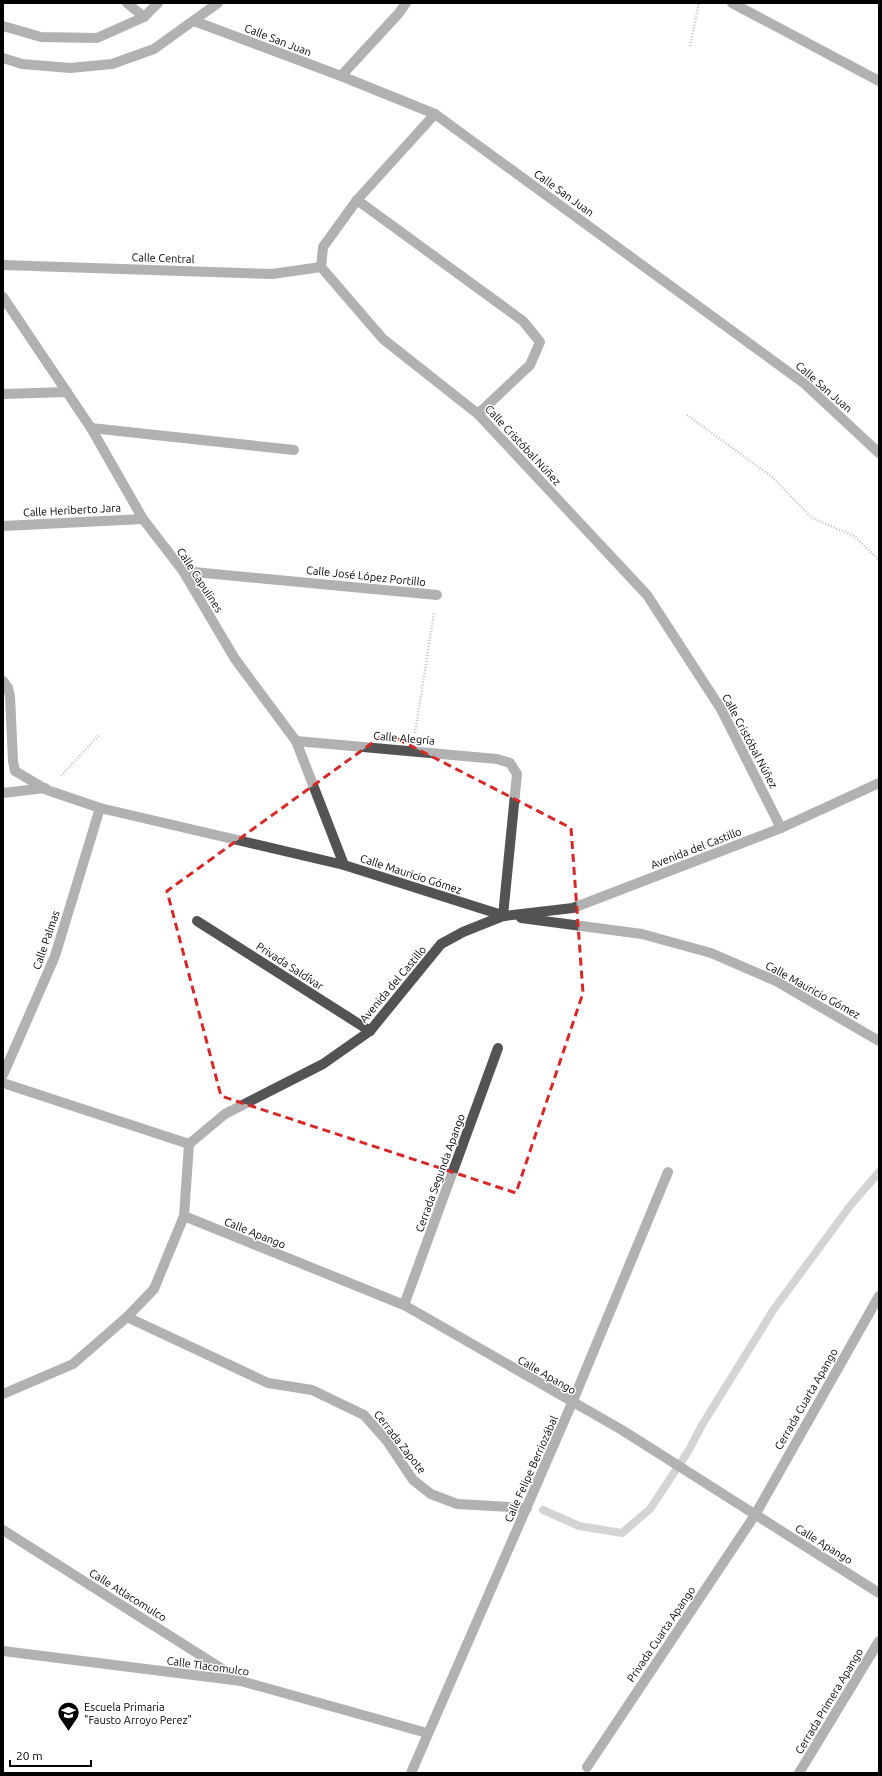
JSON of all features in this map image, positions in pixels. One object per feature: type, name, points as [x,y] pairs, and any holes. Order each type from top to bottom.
[{"type":"street","points":[[127,3],[144,17]]},
{"type":"street","points":[[3,26],[41,37],[97,38],[144,17],[158,3]]},
{"type":"street","points":[[3,58],[22,64],[70,68],[112,64],[154,49],[218,3]]},
{"type":"street","points":[[341,76],[399,13],[406,3]]},
{"type":"street","points":[[735,4],[879,81]]},
{"type":"street","name":"Calle San Juan","points":[[194,21],[341,76],[435,114],[805,384],[879,453]]},
{"type":"street","points":[[321,267],[323,247],[357,200],[435,114]]},
{"type":"street","points":[[357,200],[523,321],[540,342],[530,365],[478,414]]},
{"type":"street","name":"Calle Central","points":[[3,265],[272,274],[321,267]]},
{"type":"street","name":"Calle Cristóbal Núñez","points":[[321,267],[383,339],[478,414],[647,595],[721,709],[781,828]]},
{"type":"street","name":"Calle Capulines","points":[[3,297],[91,428],[143,519],[183,571],[235,659],[296,741],[344,865]]},
{"type":"street","points":[[3,394],[67,392]]},
{"type":"street","points":[[91,428],[294,450]]},
{"type":"street","name":"Calle Heriberto Jara","points":[[3,526],[143,519]]},
{"type":"street","name":"Calle José López Portillo","points":[[183,571],[437,595]]},
{"type":"street","name":"Calle Mauricio Gómez","points":[[3,680],[8,688],[10,696],[12,761],[15,771],[46,789],[100,808],[344,865],[503,916],[642,934],[711,953],[776,980],[879,1041]]},
{"type":"street","name":"Calle Alegría","points":[[296,741],[497,759],[510,763],[516,774],[503,916]]},
{"type":"street","name":"Avenida del Castillo","points":[[189,1144],[225,1114],[323,1064],[370,1031],[442,944],[463,932],[503,916],[573,908],[781,828],[879,783]]},
{"type":"street","points":[[3,793],[46,789]]},
{"type":"street","name":"Calle Palmas","points":[[3,1075],[55,956],[100,808]]},
{"type":"street","name":"Privada Saldívar","points":[[197,921],[370,1031]]},
{"type":"street","name":"Cerrada Segunda Apango","points":[[404,1305],[498,1048]]},
{"type":"street","points":[[3,1083],[189,1144],[184,1216],[154,1289],[127,1317],[73,1364],[3,1394]]},
{"type":"street","name":"Calle Felipe Berriozábal","points":[[411,1773],[427,1733],[572,1403],[668,1172]]},
{"type":"street","name":"Calle Apango","points":[[184,1216],[404,1305],[572,1403],[622,1430],[879,1593]]},
{"type":"street","name":"Cerrada Cuarta Apango","points":[[755,1515],[879,1296]]},
{"type":"street","name":"Cerrada Zapote","points":[[127,1317],[268,1383],[312,1390],[364,1415],[387,1441],[413,1480],[431,1494],[457,1504],[527,1508]]},
{"type":"street","name":"Privada Cuarta Apango","points":[[586,1767],[755,1515]]},
{"type":"street","name":"Calle Atlacomulco","points":[[3,1530],[241,1681]]},
{"type":"street","name":"Cerrada Primera Apango","points":[[799,1773],[879,1641]]},
{"type":"street","name":"Calle Tlacomulco","points":[[3,1651],[241,1681],[427,1733]]},
{"type":"path","points":[[690,46],[699,3]]},
{"type":"path","points":[[687,415],[772,477],[812,518],[854,536],[879,560]]},
{"type":"path","name":"Calle José López Portillo","points":[[412,751],[437,595]]},
{"type":"path","points":[[46,789],[95,741],[99,735]]},
{"type":"highlighted area","points":[[386,733],[571,828],[583,993],[516,1193],[221,1096],[167,891]]},
{"type":"waterway","points":[[543,1510],[579,1526],[622,1533],[650,1509],[689,1450],[702,1425],[774,1309],[850,1206],[879,1172]]},
{"type":"place","name":"Escuela Primaria \"Fausto Arroyo Perez\"","points":[[68,1732]]}]
